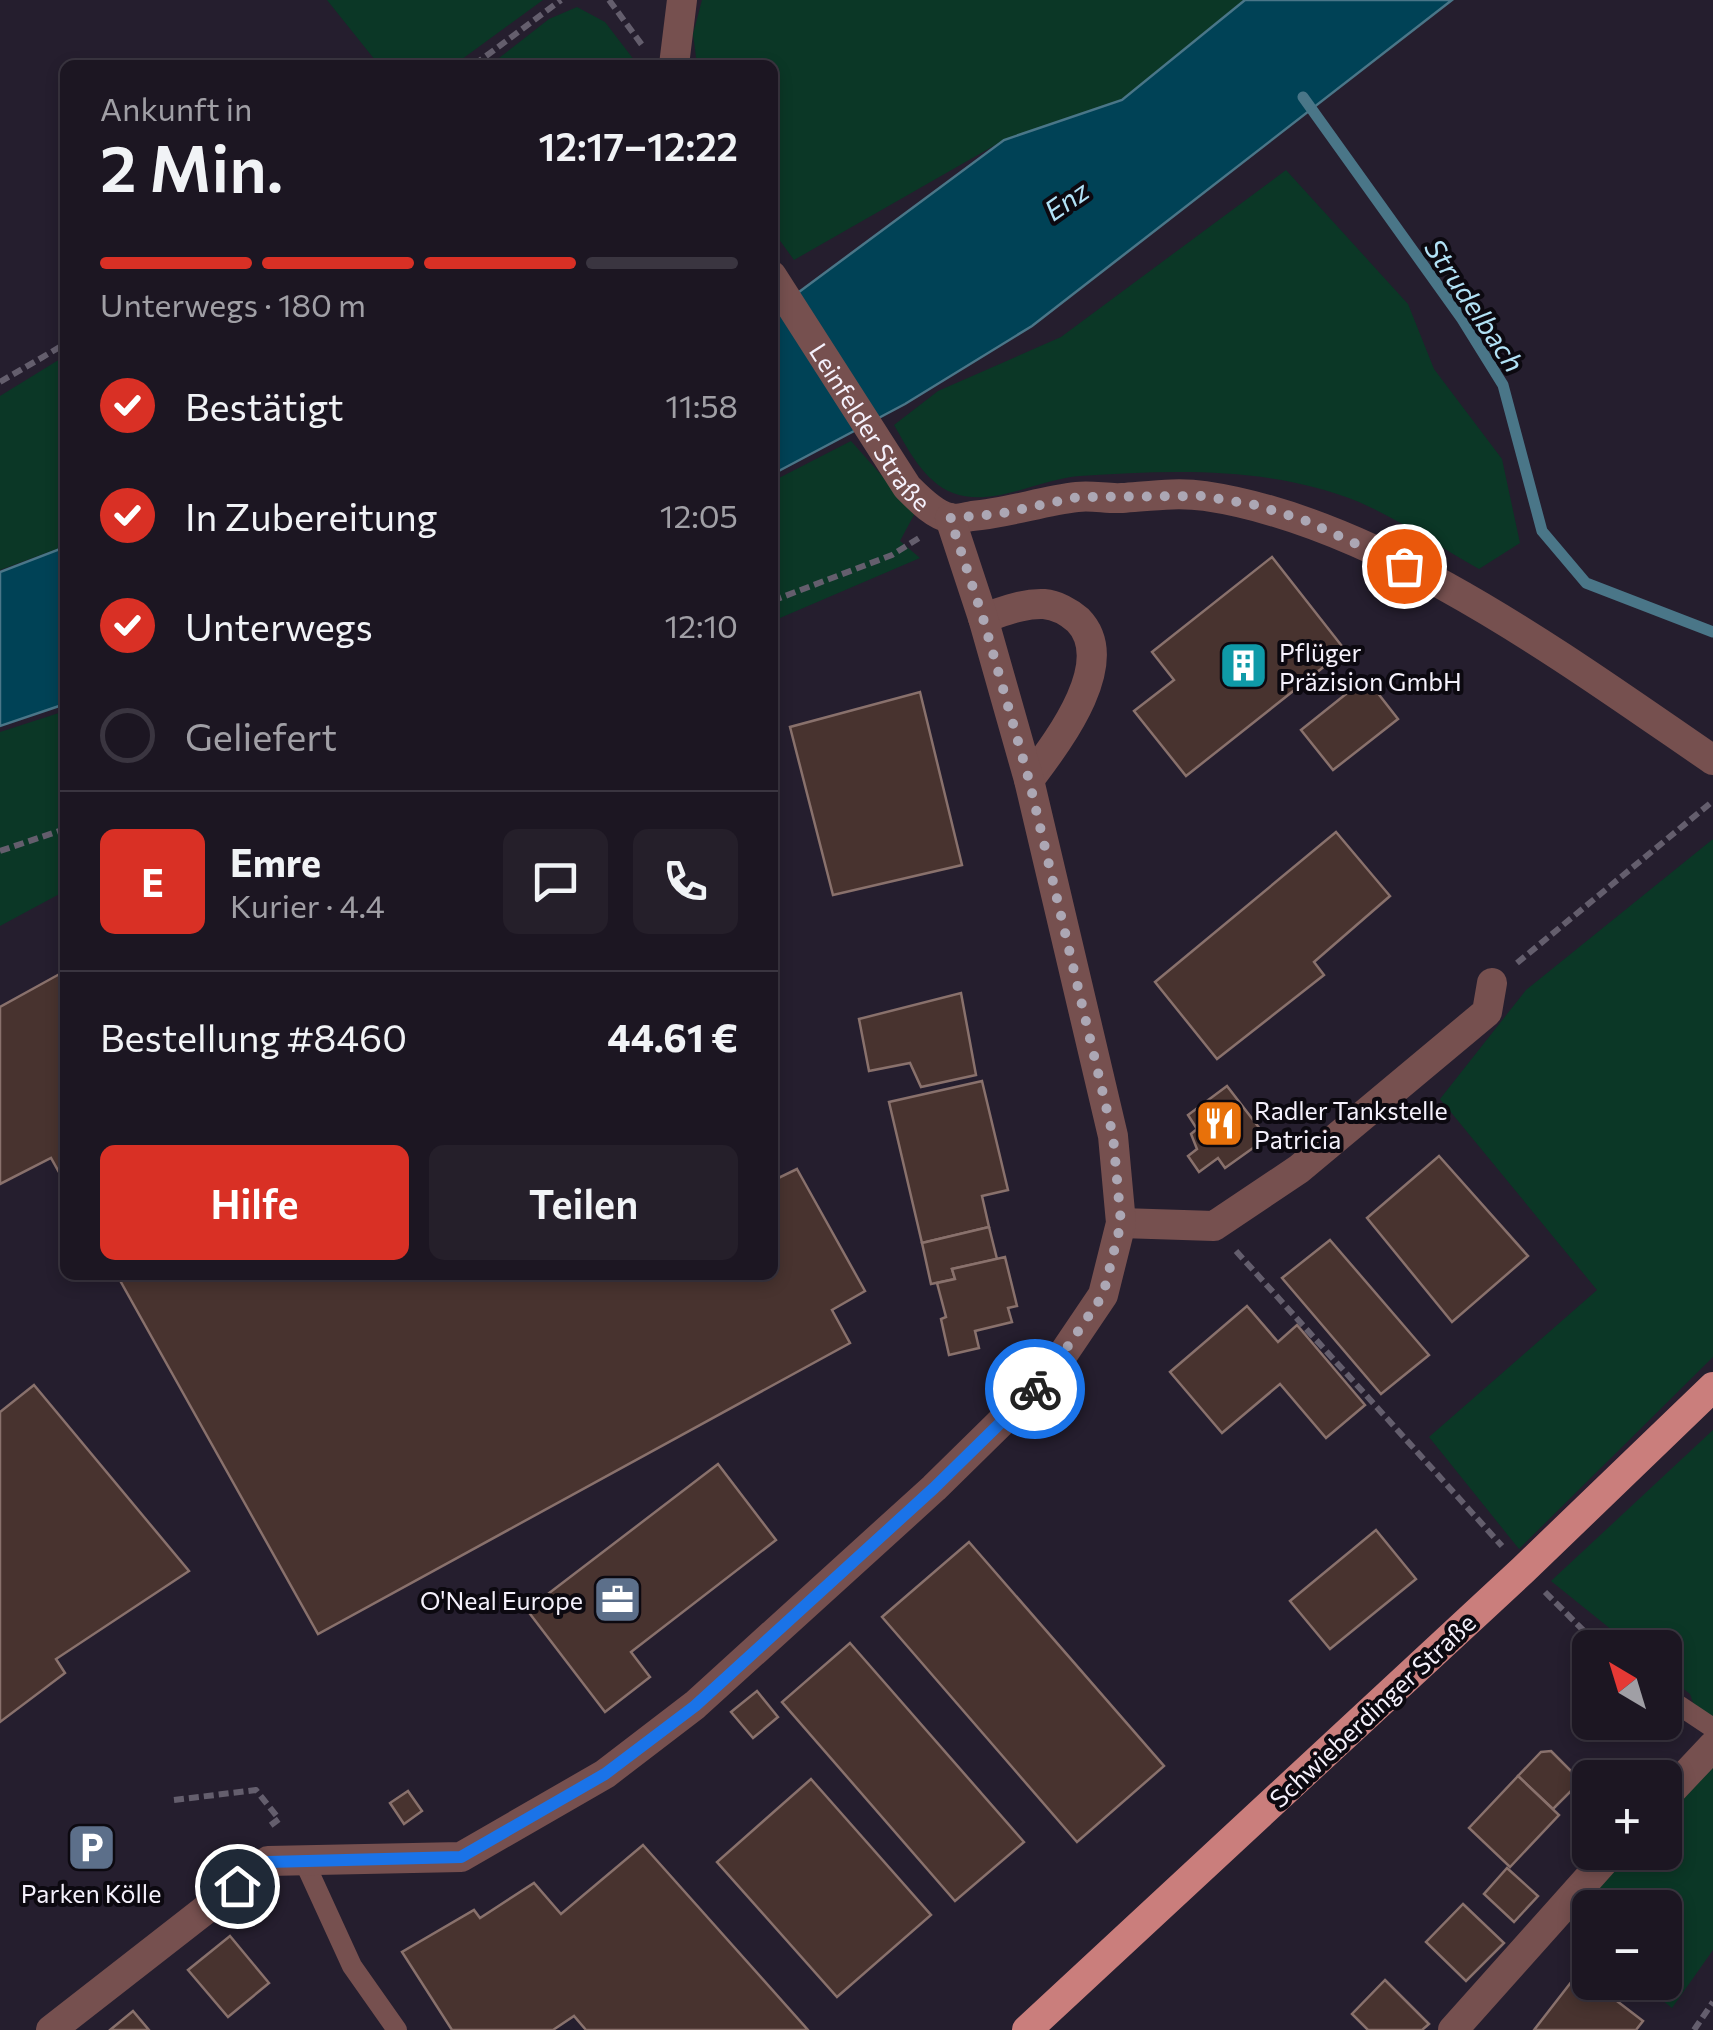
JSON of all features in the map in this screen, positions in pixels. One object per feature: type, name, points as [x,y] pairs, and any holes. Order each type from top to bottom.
[{"type":"main road","name":"Schwieberdinger Straße","points":[[1027,2030],[1524,1570],[1713,1387]]},
{"type":"street","points":[[662,60],[682,0]]},
{"type":"street","name":"Leinfelder Straße","points":[[778,285],[908,487],[923,502],[950,518],[999,514],[1078,497],[1165,494],[1255,505],[1304,520],[1436,582],[1585,673],[1713,760]]},
{"type":"street","points":[[51,2030],[268,1862],[461,1857],[605,1774],[695,1706],[934,1488],[1048,1375],[1103,1295],[1121,1223],[1113,1136],[1029,780],[950,518]]},
{"type":"street","points":[[983,618],[1024,605],[1048,604],[1069,612],[1082,624],[1092,653],[1078,708],[1029,780]]},
{"type":"street","points":[[1121,1223],[1214,1226],[1299,1170],[1486,1012],[1492,983]]},
{"type":"street","points":[[1682,1778],[1713,1746]]},
{"type":"street","points":[[1453,2030],[1596,1870]]},
{"type":"lane","points":[[1682,1707],[1713,1728]]},
{"type":"lane","points":[[303,1859],[352,1966],[397,2030]]},
{"type":"path","points":[[481,60],[561,0]]},
{"type":"path","points":[[609,0],[662,60]]},
{"type":"path","points":[[0,382],[60,347]]},
{"type":"path","points":[[778,599],[892,555],[950,518]]},
{"type":"path","points":[[1492,983],[1713,802]]},
{"type":"path","points":[[0,851],[60,832]]},
{"type":"path","points":[[1214,1226],[1524,1570],[1583,1630]]},
{"type":"path","points":[[174,1800],[256,1790],[278,1819],[272,1824]]},
{"type":"path","points":[[1694,2030],[1713,2002]]},
{"type":"green space","points":[[327,0],[543,0],[461,60],[375,60]]},
{"type":"green space","points":[[702,0],[1245,0],[1122,100],[1004,140],[794,260],[778,238],[778,60],[696,60],[693,34]]},
{"type":"green space","points":[[577,7],[605,22],[634,60],[496,60],[549,19]]},
{"type":"green space","points":[[1286,170],[1408,304],[1434,369],[1502,459],[1520,543],[1479,569],[1359,502],[1325,490],[1256,476],[1150,472],[1080,476],[1000,495],[968,497],[943,488],[925,473],[894,425],[938,391],[1061,337]]},
{"type":"green space","points":[[60,359],[60,548],[0,570],[0,396]]},
{"type":"green space","points":[[851,441],[915,513],[900,541],[920,558],[778,619],[778,478]]},
{"type":"green space","points":[[60,713],[60,894],[0,926],[0,732]]},
{"type":"green space","points":[[1713,839],[1713,1357],[1519,1549],[1429,1437],[1597,1290],[1440,1099],[1526,990]]},
{"type":"green space","points":[[1713,1430],[1713,1950],[1682,1994],[1682,1890],[1572,1890],[1572,1925],[1551,1907],[1585,1870],[1682,1870],[1682,1765],[1706,1739],[1690,1694],[1682,1688],[1682,1630],[1612,1630],[1551,1581]]},
{"type":"water","name":"Enz","points":[[1245,0],[1452,0],[1032,326],[905,404],[778,471],[778,304],[1004,140],[1122,100]]},
{"type":"water","points":[[60,549],[60,706],[0,726],[0,572]]},
{"type":"building","name":"Pflüger Präzision GmbH","points":[[1272,557],[1345,650],[1186,776],[1134,711],[1174,680],[1152,652]]},
{"type":"building","points":[[1366,678],[1398,719],[1333,770],[1301,730]]},
{"type":"building","points":[[920,692],[962,865],[833,895],[790,727]]},
{"type":"building","points":[[1336,832],[1390,896],[1314,962],[1324,975],[1217,1059],[1155,982]]},
{"type":"building","points":[[60,974],[60,1174],[51,1158],[0,1184],[0,1007]]},
{"type":"building","points":[[961,993],[976,1075],[921,1087],[910,1063],[869,1071],[859,1019]]},
{"type":"building","points":[[982,1081],[1008,1190],[982,1196],[989,1227],[922,1243],[889,1102]]},
{"type":"building","points":[[1227,1086],[1267,1138],[1225,1168],[1218,1158],[1199,1172],[1188,1156],[1197,1149],[1191,1134],[1197,1129],[1188,1115]]},
{"type":"building","points":[[1439,1156],[1528,1256],[1452,1322],[1367,1218]]},
{"type":"building","points":[[797,1169],[865,1291],[832,1310],[850,1343],[318,1634],[120,1280],[778,1280],[778,1178]]},
{"type":"building","points":[[989,1227],[997,1259],[952,1269],[955,1279],[931,1284],[922,1243]]},
{"type":"building","points":[[1330,1240],[1429,1355],[1381,1394],[1282,1278]]},
{"type":"building","points":[[1005,1257],[1017,1306],[1008,1308],[1012,1322],[975,1331],[979,1348],[949,1355],[941,1319],[946,1317],[937,1283],[955,1279],[952,1269]]},
{"type":"building","points":[[1247,1306],[1278,1342],[1297,1325],[1365,1405],[1326,1438],[1280,1384],[1222,1433],[1170,1372]]},
{"type":"building","points":[[34,1385],[189,1571],[56,1659],[65,1673],[0,1722],[0,1412]]},
{"type":"building","points":[[718,1464],[776,1540],[631,1652],[650,1677],[605,1712],[527,1610]]},
{"type":"building","points":[[1376,1530],[1416,1579],[1330,1649],[1290,1601]]},
{"type":"building","points":[[969,1542],[1164,1766],[1077,1842],[882,1617]]},
{"type":"building","points":[[850,1643],[1024,1842],[955,1901],[782,1702]]},
{"type":"building","points":[[757,1691],[778,1717],[753,1738],[731,1712]]},
{"type":"building","points":[[1551,1751],[1572,1772],[1572,1790],[1553,1809],[1518,1776],[1541,1752]]},
{"type":"building","points":[[1518,1776],[1559,1815],[1510,1867],[1469,1828]]},
{"type":"building","points":[[811,1779],[931,1915],[837,1997],[717,1862]]},
{"type":"building","points":[[408,1791],[422,1811],[404,1824],[390,1803]]},
{"type":"building","points":[[643,1845],[808,2030],[586,2030],[574,2016],[553,2030],[452,2030],[402,1952],[474,1910],[480,1918],[534,1883],[561,1914]]},
{"type":"building","points":[[1507,1868],[1538,1896],[1514,1922],[1484,1894]]},
{"type":"building","points":[[1463,1904],[1504,1943],[1466,1981],[1426,1942]]},
{"type":"building","points":[[230,1936],[269,1983],[228,2017],[188,1970]]},
{"type":"building","points":[[1385,1980],[1429,2024],[1422,2030],[1368,2030],[1352,2014]]},
{"type":"building","points":[[1572,1981],[1572,2000],[1616,2000],[1643,2021],[1636,2030],[1534,2030]]},
{"type":"building","points":[[133,2011],[149,2030],[110,2030]]},
{"type":"waterway","name":"Strudelbach","points":[[1303,97],[1462,319],[1503,385],[1542,531],[1586,583],[1713,632]]},
{"type":"way so far","points":[[1035,1389],[1103,1295],[1121,1223],[1113,1136],[1029,780],[950,518],[999,514],[1078,497],[1202,496],[1255,505],[1304,520],[1404,566]]},
{"type":"place","name":"Pflüger Präzision GmbH","points":[[1244,666]]},
{"type":"place","name":"Radler Tankstelle Patricia","points":[[1219,1124]]},
{"type":"place","name":"O'Neal Europe","points":[[618,1600]]},
{"type":"place","name":"Parken Kölle","points":[[91,1847]]},
{"type":"route","points":[[237,1886],[268,1862],[461,1857],[605,1774],[695,1706],[934,1488],[1035,1389]]}]
